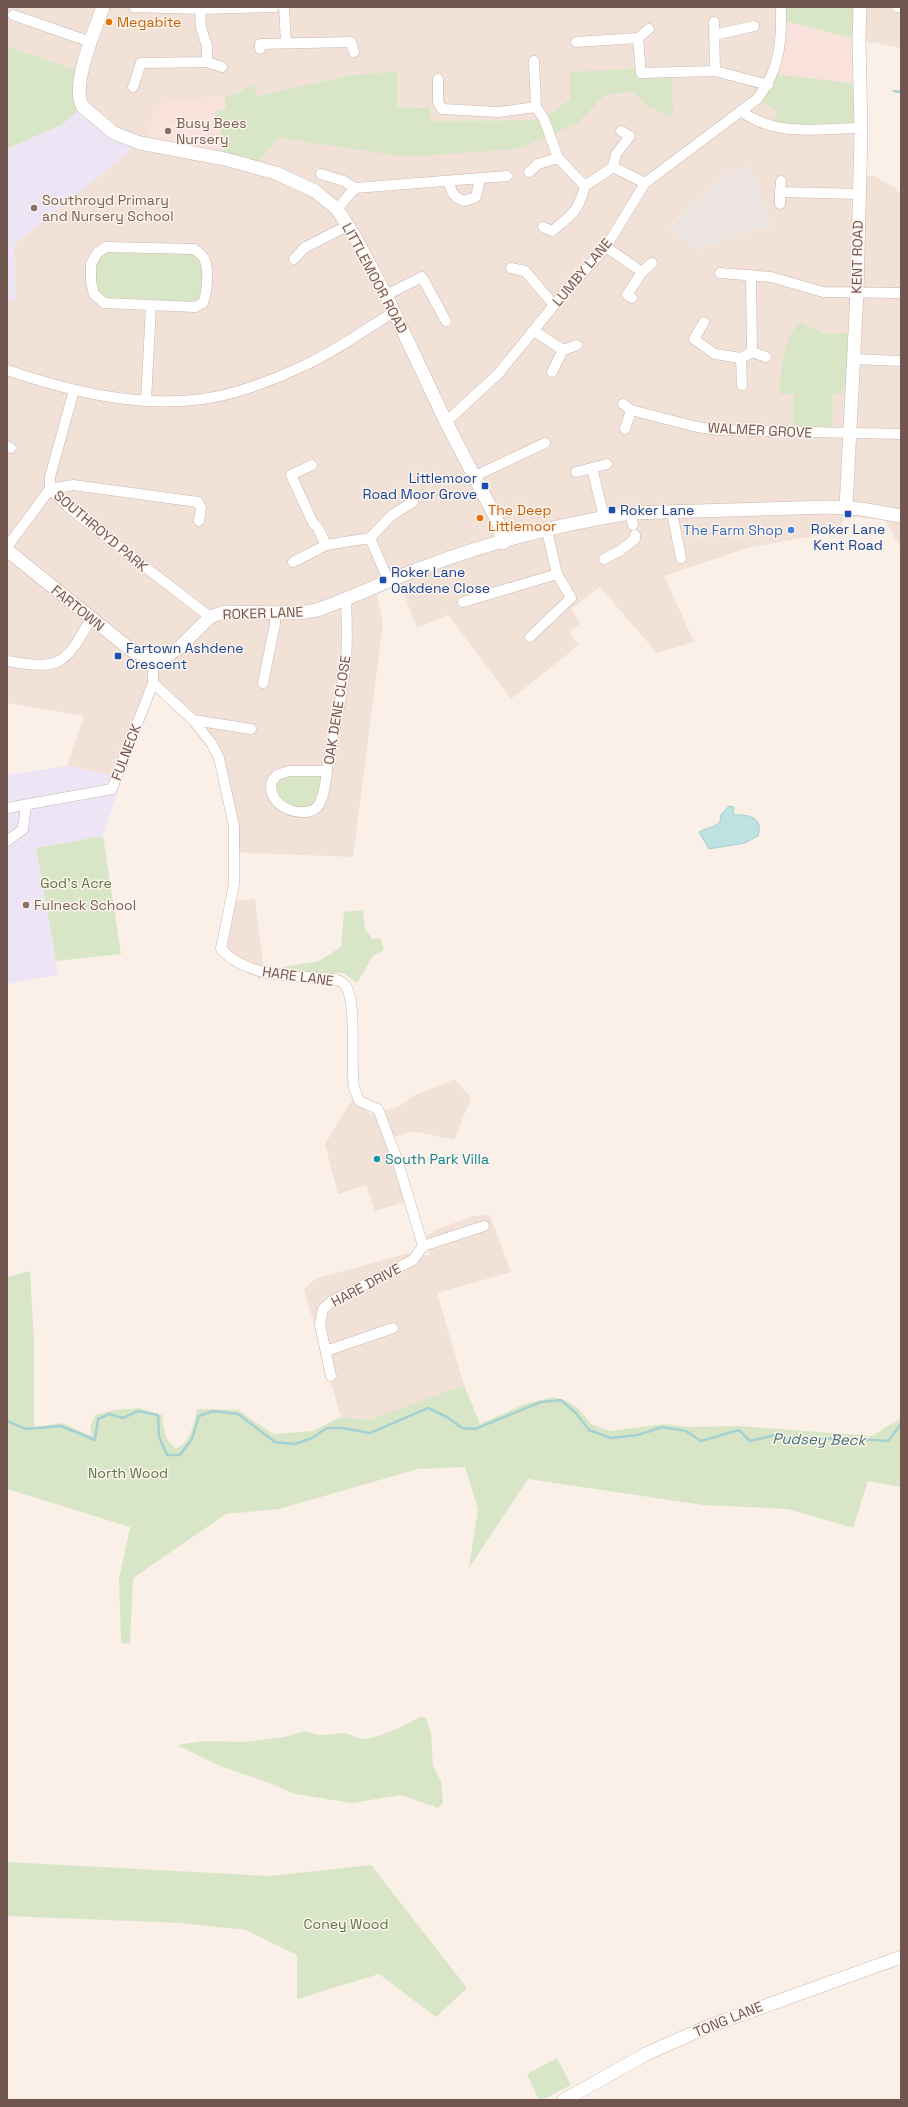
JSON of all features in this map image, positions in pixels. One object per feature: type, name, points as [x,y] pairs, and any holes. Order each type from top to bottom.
[{"type":"street","name":"LITTLEMOOR ROAD","points":[[103,7],[82,72],[79,86],[80,102],[97,120],[114,133],[140,143],[225,159],[276,173],[315,191],[337,209],[349,225],[386,295],[446,422],[498,522],[503,543]]},
{"type":"street","points":[[134,7],[274,7]]},
{"type":"street","points":[[284,7],[286,44]]},
{"type":"street","name":"LUMBY LANE","points":[[446,422],[498,373],[554,305],[606,247],[645,183],[757,99],[768,85],[777,62],[781,7]]},
{"type":"street","name":"KENT ROAD","points":[[846,507],[857,292],[861,128],[859,40],[860,7]]},
{"type":"street","points":[[200,8],[201,28],[207,46],[207,62]]},
{"type":"street","points":[[13,15],[91,42]]},
{"type":"street","points":[[714,22],[715,72]]},
{"type":"street","points":[[714,35],[754,26]]},
{"type":"street","points":[[576,42],[638,38],[649,29]]},
{"type":"street","points":[[638,38],[641,73],[715,72],[768,85]]},
{"type":"street","points":[[260,49],[260,44],[351,42],[354,52]]},
{"type":"street","points":[[534,61],[536,107],[544,118],[549,129],[558,158],[585,186]]},
{"type":"street","points":[[133,87],[141,63],[207,62],[222,67]]},
{"type":"street","points":[[438,79],[438,102],[442,109],[498,112],[536,107]]},
{"type":"street","points":[[741,111],[752,120],[772,128],[807,130],[861,128]]},
{"type":"street","points":[[550,233],[575,213],[581,201],[585,186],[613,167],[616,154],[630,136],[622,130]]},
{"type":"street","points":[[529,172],[538,164],[558,158]]},
{"type":"street","points":[[613,167],[645,183]]},
{"type":"street","points":[[321,174],[344,181],[355,188],[507,176]]},
{"type":"street","points":[[449,181],[451,191],[455,198],[464,202],[476,197],[480,179]]},
{"type":"street","points":[[780,204],[781,180]]},
{"type":"street","points":[[337,209],[355,188]]},
{"type":"street","points":[[780,192],[859,194]]},
{"type":"street","points":[[294,259],[304,248],[349,225]]},
{"type":"street","points":[[106,247],[194,249],[200,254],[206,261],[207,293],[203,303],[195,307],[151,305],[104,303],[94,294],[91,282],[91,264],[96,253],[106,247]]},
{"type":"street","points":[[606,247],[642,272]]},
{"type":"street","points":[[632,298],[627,295],[642,272],[652,262]]},
{"type":"street","points":[[511,268],[525,271],[554,305]]},
{"type":"street","points":[[720,273],[771,277],[823,292],[901,293]]},
{"type":"street","points":[[751,275],[752,352]]},
{"type":"street","points":[[386,295],[422,278],[446,321]]},
{"type":"street","points":[[146,401],[151,305]]},
{"type":"street","points":[[7,370],[74,390],[146,401],[203,399],[258,385],[304,366],[394,312]]},
{"type":"street","points":[[704,322],[694,339],[715,354],[741,358],[752,352],[766,357]]},
{"type":"street","points":[[534,331],[563,350]]},
{"type":"street","points":[[552,372],[563,350],[577,345]]},
{"type":"street","points":[[741,358],[742,385]]},
{"type":"street","points":[[853,359],[901,361]]},
{"type":"street","points":[[7,549],[50,489],[50,478],[74,390]]},
{"type":"street","name":"WALMER GROVE","points":[[625,428],[627,407],[697,427],[720,430],[901,434]]},
{"type":"street","points":[[475,476],[545,443]]},
{"type":"street","points":[[576,472],[607,464]]},
{"type":"street","points":[[312,465],[286,477],[313,523],[318,528],[326,545]]},
{"type":"street","points":[[592,468],[604,517]]},
{"type":"street","name":"SOUTHROYD PARK","points":[[50,489],[73,485],[198,502],[201,508],[199,521]]},
{"type":"street","name":"SOUTHROYD PARK","points":[[50,489],[69,508],[210,617]]},
{"type":"street","points":[[293,562],[326,545],[370,538],[392,515],[413,502]]},
{"type":"street","name":"ROKER LANE","points":[[153,659],[167,656],[180,647],[210,617],[224,612],[275,613],[317,610],[346,600],[447,559],[547,531],[604,517],[633,524],[672,512],[846,507],[901,516]]},
{"type":"street","points":[[672,512],[681,558]]},
{"type":"street","points":[[604,559],[621,550],[635,539],[633,524]]},
{"type":"street","points":[[530,637],[571,598],[557,574],[547,531]]},
{"type":"street","points":[[370,538],[389,582]]},
{"type":"street","name":"FARTOWN","points":[[7,549],[91,619],[131,650],[142,656],[153,659]]},
{"type":"street","points":[[463,602],[557,574]]},
{"type":"street","name":"OAK DENE CLOSE","points":[[327,771],[283,772],[272,781],[271,792],[273,798],[282,806],[308,812],[313,811],[320,802],[327,771],[345,670],[346,600]]},
{"type":"street","points":[[263,683],[275,624],[275,613]]},
{"type":"street","points":[[7,661],[38,666],[60,661],[71,650],[91,619]]},
{"type":"street","name":"FULNECK","points":[[7,808],[112,789],[153,683],[153,659]]},
{"type":"street","name":"HARE LANE","points":[[153,683],[193,720],[212,744],[219,758],[234,826],[234,884],[221,949],[229,958],[254,970],[275,975],[334,979],[345,984],[350,996],[354,1088],[360,1101],[378,1109],[397,1159],[423,1246]]},
{"type":"street","points":[[193,720],[250,729]]},
{"type":"street","points":[[7,841],[23,829],[26,805]]},
{"type":"street","points":[[423,1246],[484,1226]]},
{"type":"street","name":"HARE DRIVE","points":[[331,1376],[320,1326],[323,1309],[332,1301],[413,1260],[423,1246]]},
{"type":"street","points":[[326,1351],[393,1328]]},
{"type":"street","name":"TONG LANE","points":[[564,2100],[648,2053],[707,2027],[901,1957]]},
{"type":"shaded area","points":[[7,7],[781,7],[861,128],[860,175],[875,176],[895,188],[901,195],[901,549],[885,520],[845,516],[839,532],[750,547],[664,576],[694,642],[657,653],[600,587],[571,609],[581,623],[569,633],[579,645],[511,699],[448,615],[417,628],[400,583],[377,595],[383,623],[353,857],[230,852],[230,827],[217,769],[210,749],[190,725],[156,692],[122,777],[67,766],[84,716],[7,703],[7,302],[15,302],[14,245],[139,143],[83,107],[81,72],[7,46]],"holes":[[[397,71],[397,107],[430,108],[429,121],[542,120],[570,99],[672,74],[647,106],[633,92],[605,95],[578,123],[548,135],[406,157],[279,138],[253,166],[148,145],[163,104],[236,94],[255,83],[256,96],[352,75]],[[727,173],[772,225],[726,239],[697,251],[669,227]]]},
{"type":"shaded area","points":[[860,7],[901,7],[901,48],[859,40]]},
{"type":"shaded area","points":[[781,20],[859,40],[860,84],[773,74]]},
{"type":"shaded area","points":[[225,96],[226,109],[215,112],[225,159],[148,145],[153,113],[163,104]]},
{"type":"shaded area","name":"Southroyd Primary and Nursery School","points":[[83,107],[140,143],[14,245],[15,302],[7,302],[7,149],[61,125]]},
{"type":"shaded area","points":[[750,164],[772,225],[726,239],[697,251],[669,228],[692,204],[727,173]]},
{"type":"shaded area","name":"Fulneck School","points":[[67,766],[122,777],[103,836],[36,849],[58,975],[7,984],[7,775]]},
{"type":"shaded area","points":[[255,899],[263,963],[261,980],[230,963],[218,951],[227,901]]},
{"type":"shaded area","points":[[455,1079],[471,1098],[454,1140],[413,1131],[384,1140],[405,1202],[375,1211],[366,1185],[338,1194],[325,1144],[352,1100],[371,1115],[400,1106],[413,1096]]},
{"type":"shaded area","points":[[490,1215],[511,1272],[437,1293],[464,1385],[369,1420],[341,1417],[304,1289],[315,1279],[412,1252],[430,1256],[426,1236],[438,1229],[473,1216]]},
{"type":"green space","points":[[781,7],[860,7],[859,40],[781,20]]},
{"type":"green space","points":[[7,46],[82,72],[83,107],[61,125],[7,149]]},
{"type":"green space","points":[[633,69],[641,73],[672,74],[673,117],[647,106],[633,92],[605,95],[578,123],[517,149],[406,157],[279,138],[253,166],[225,159],[220,130],[214,112],[226,109],[225,96],[236,94],[255,83],[256,96],[352,75],[397,71],[397,107],[430,108],[430,121],[542,120],[570,99],[570,72]]},
{"type":"green space","points":[[773,74],[860,84],[861,128],[772,128],[778,111],[757,99]]},
{"type":"green space","points":[[106,247],[194,249],[206,261],[203,303],[104,303],[94,294],[97,253]]},
{"type":"green space","points":[[801,322],[825,334],[855,333],[852,368],[842,394],[833,394],[832,428],[793,426],[794,394],[779,394],[782,365],[787,345],[790,336]]},
{"type":"green space","points":[[327,771],[313,811],[283,806],[271,786],[277,775]]},
{"type":"green space","name":"God's Acre","points":[[103,836],[121,954],[56,961],[36,848]]},
{"type":"green space","points":[[363,910],[365,928],[372,939],[381,938],[384,950],[373,956],[357,983],[343,973],[280,972],[278,968],[319,961],[341,947],[344,912]]},
{"type":"green space","name":"North Wood","points":[[30,1271],[34,1340],[34,1427],[62,1423],[92,1436],[90,1427],[95,1415],[115,1410],[140,1408],[162,1415],[167,1439],[169,1443],[177,1448],[189,1437],[197,1409],[238,1410],[273,1434],[313,1431],[341,1417],[369,1420],[464,1385],[480,1424],[525,1404],[553,1397],[567,1401],[578,1408],[591,1424],[610,1431],[665,1424],[689,1427],[737,1426],[872,1436],[901,1418],[901,1487],[868,1481],[853,1528],[788,1509],[703,1505],[528,1479],[469,1568],[478,1509],[465,1467],[418,1469],[279,1509],[226,1514],[133,1578],[130,1644],[121,1643],[119,1579],[130,1527],[7,1489],[7,1277]]},
{"type":"green space","points":[[420,1717],[426,1718],[431,1734],[433,1766],[441,1781],[443,1803],[438,1808],[400,1795],[352,1803],[295,1794],[267,1782],[220,1766],[177,1745],[203,1741],[244,1742],[284,1737],[306,1731],[320,1735],[345,1733],[366,1739],[401,1727]]},
{"type":"green space","name":"Coney Wood","points":[[7,1862],[270,1876],[371,1865],[467,1988],[436,2017],[379,1974],[297,1999],[297,1955],[246,1930],[181,1923],[7,1916]]},
{"type":"green space","points":[[557,2058],[571,2085],[542,2100],[538,2098],[527,2074]]},
{"type":"water","points":[[729,806],[734,807],[733,815],[749,816],[757,821],[759,825],[758,836],[745,843],[709,849],[699,832],[715,826],[720,822],[721,814]]},
{"type":"waterway","points":[[894,91],[901,92]]},
{"type":"waterway","name":"Pudsey Beck","points":[[7,1421],[26,1429],[61,1426],[95,1440],[98,1419],[109,1414],[123,1418],[138,1411],[158,1415],[159,1437],[167,1455],[180,1455],[192,1439],[199,1416],[213,1411],[238,1414],[275,1442],[295,1444],[312,1438],[327,1428],[342,1428],[370,1433],[428,1408],[447,1417],[462,1428],[475,1429],[541,1402],[561,1400],[576,1413],[589,1430],[611,1438],[638,1435],[662,1427],[686,1431],[701,1441],[739,1430],[750,1441],[775,1435],[793,1441],[841,1438],[888,1441],[901,1424]]},
{"type":"place","name":"Megabite","points":[[109,22]]},
{"type":"place","name":"Busy Bees Nursery","points":[[168,131]]},
{"type":"place","name":"Southroyd Primary and Nursery School","points":[[34,208]]},
{"type":"place","name":"Littlemoor Road Moor Grove","points":[[485,486]]},
{"type":"place","name":"Roker Lane","points":[[612,510]]},
{"type":"place","name":"Roker Lane Kent Road","points":[[848,514]]},
{"type":"place","name":"The Deep Littlemoor","points":[[480,518]]},
{"type":"place","name":"The Farm Shop","points":[[791,530]]},
{"type":"place","name":"Roker Lane Oakdene Close","points":[[383,580]]},
{"type":"place","name":"Fartown Ashdene Crescent","points":[[118,656]]},
{"type":"place","name":"Fulneck School","points":[[26,905]]},
{"type":"place","name":"South Park Villa","points":[[377,1159]]}]
